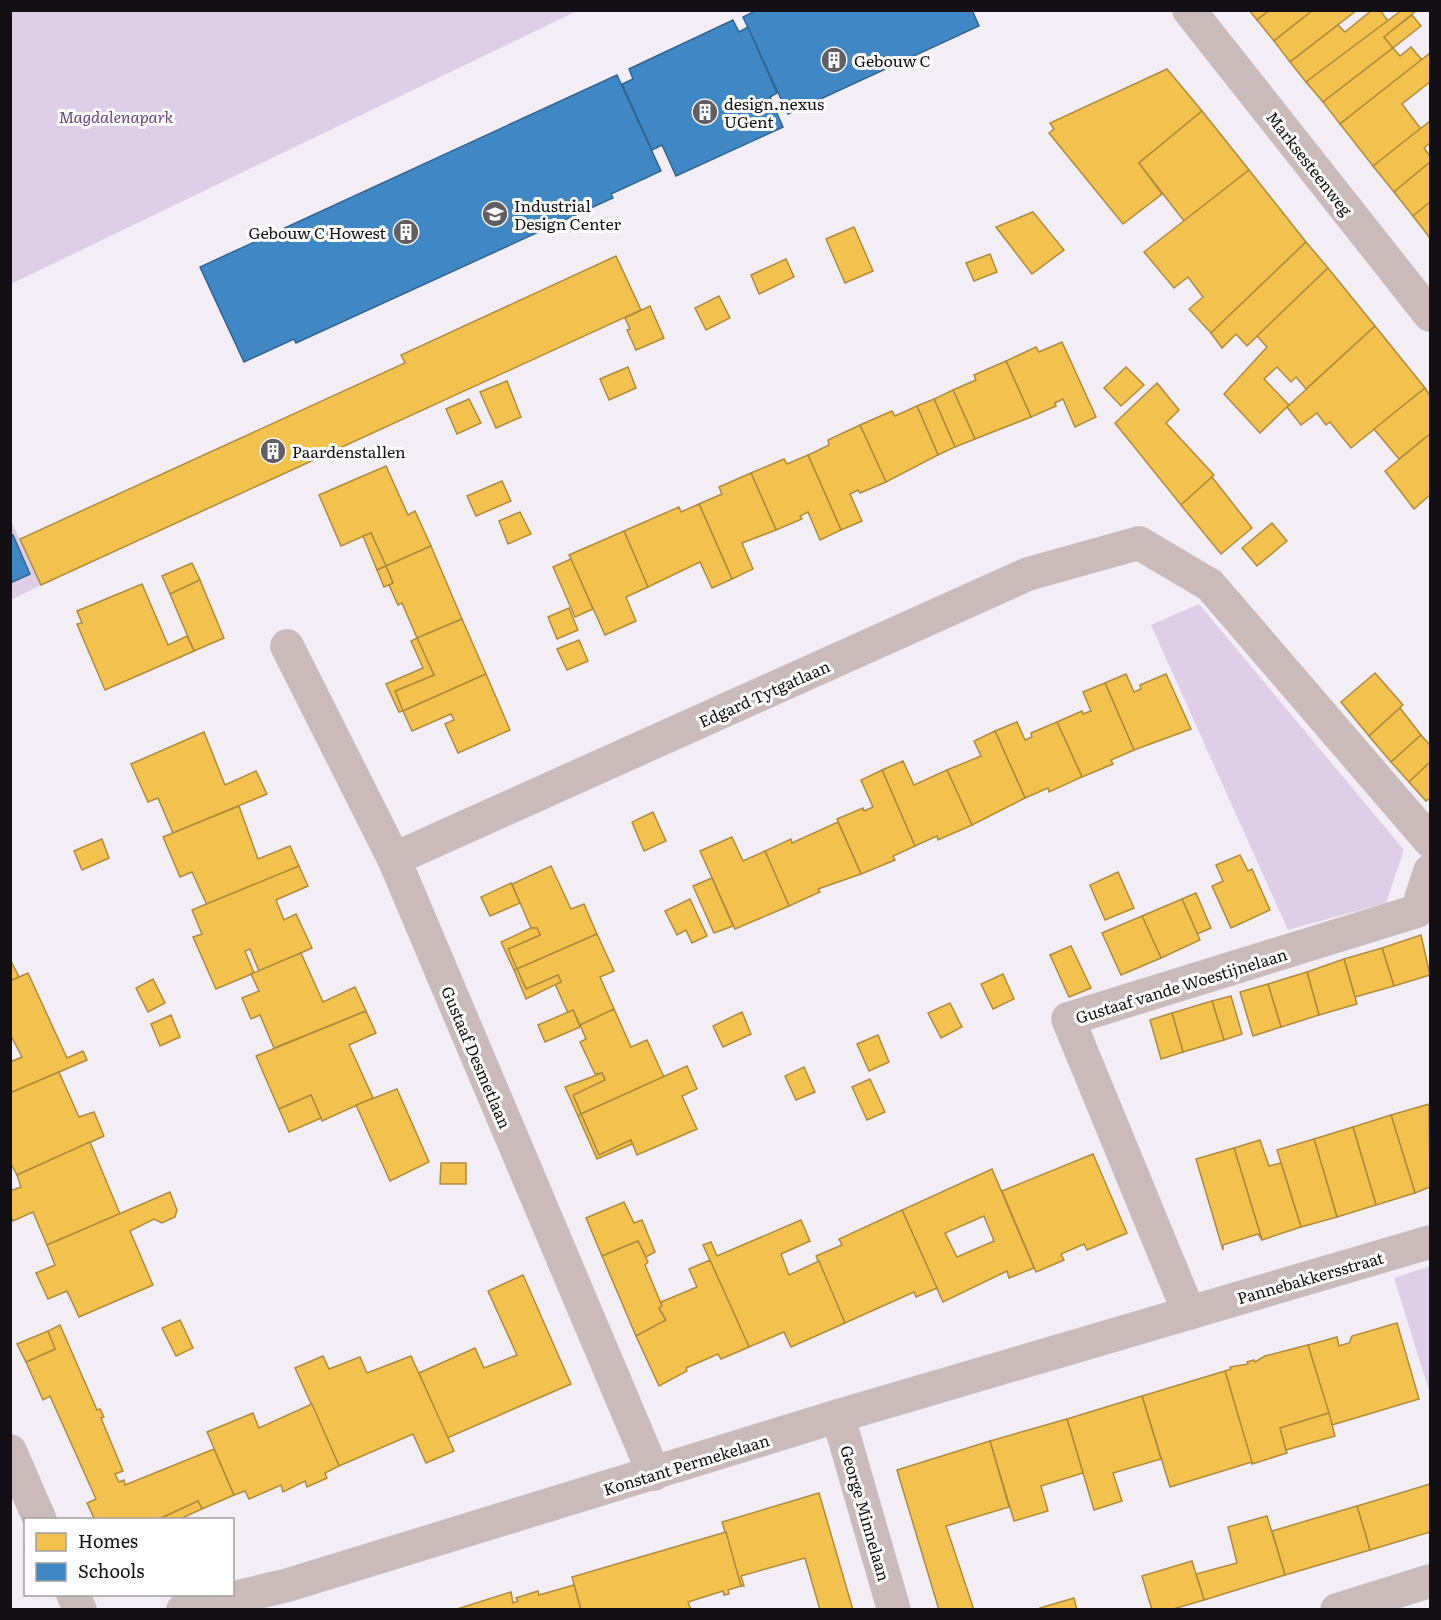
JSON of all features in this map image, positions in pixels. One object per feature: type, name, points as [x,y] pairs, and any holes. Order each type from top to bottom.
[{"type":"street","name":"Marksesteenweg","points":[[1189,10],[1431,315]]},
{"type":"street","name":"Edgard Tytgatlaan","points":[[394,859],[1028,574],[1139,543],[1210,585],[1431,841]]},
{"type":"street","name":"Gustaaf Desmetlaan","points":[[287,646],[394,859],[654,1474]]},
{"type":"street","name":"Gustaaf vande Woestijnelaan","points":[[1189,1313],[1068,1018],[1417,911],[1431,871]]},
{"type":"street","name":"Pannebakkersstraat","points":[[1189,1313],[1431,1242]]},
{"type":"street","name":"Konstant Permekelaan","points":[[183,1610],[288,1585],[838,1416],[1189,1313]]},
{"type":"street","name":"George Minnelaan","points":[[838,1416],[894,1610]]},
{"type":"street","points":[[10,1451],[39,1518]]},
{"type":"street","points":[[1337,1610],[1431,1581]]},
{"type":"street","points":[[74,1596],[80,1610]]},
{"type":"green space","name":"Magdalenapark","points":[[11,10],[577,10],[577,11],[11,284]]},
{"type":"green space","points":[[10,519],[41,585],[11,600],[10,600]]},
{"type":"green space","points":[[1199,604],[1404,850],[1386,903],[1288,930],[1151,625]]},
{"type":"green space","points":[[1430,1266],[1430,1394],[1394,1278]]},
{"type":"building: Homes","points":[[1249,10],[1270,10],[1257,20]]},
{"type":"building: Homes","points":[[1270,10],[1313,10],[1274,41],[1257,20]]},
{"type":"building: Homes","points":[[1313,10],[1357,10],[1290,62],[1274,41]]},
{"type":"building: Homes","points":[[1372,10],[1380,10],[1388,21],[1306,82],[1290,62],[1338,25],[1345,32]]},
{"type":"building: Homes","points":[[1402,10],[1417,10],[1384,37],[1393,48],[1323,102],[1306,82]]},
{"type":"building: Homes","points":[[1412,15],[1421,26],[1393,48],[1384,37]]},
{"type":"building: Homes","points":[[1411,47],[1422,60],[1340,124],[1323,102],[1393,48],[1400,56]]},
{"type":"building: Homes","points":[[1430,53],[1430,82],[1402,104],[1421,129],[1373,166],[1340,124]]},
{"type":"building: Homes","points":[[1167,69],[1202,111],[1139,163],[1162,194],[1123,224],[1049,133],[1054,129],[1050,123]]},
{"type":"building: Homes","points":[[1202,111],[1249,170],[1184,221],[1139,163]]},
{"type":"building: Homes","points":[[1430,121],[1430,143],[1424,148],[1430,156],[1430,162],[1394,192],[1373,166]]},
{"type":"building: Homes","points":[[1430,162],[1430,202],[1413,216],[1394,192]]},
{"type":"building: Homes","points":[[1249,170],[1306,242],[1211,333],[1189,309],[1203,297],[1188,277],[1174,288],[1144,252]]},
{"type":"building: Homes","points":[[1430,202],[1430,238],[1413,216]]},
{"type":"building: Homes","points":[[1033,212],[1064,250],[1032,274],[996,227]]},
{"type":"building: Homes","points":[[854,227],[873,271],[845,283],[826,239]]},
{"type":"building: Homes","points":[[1306,242],[1328,268],[1247,346],[1236,334],[1222,348],[1211,333]]},
{"type":"building: Homes","points":[[990,254],[997,272],[974,281],[966,263]]},
{"type":"building: Homes","name":"Paardenstallen","points":[[616,256],[641,310],[41,585],[20,539],[405,363],[401,355]]},
{"type":"building: Homes","points":[[786,259],[794,277],[759,294],[751,275]]},
{"type":"building: Homes","points":[[1328,268],[1375,326],[1306,389],[1296,377],[1291,382],[1277,367],[1264,379],[1289,405],[1260,433],[1224,394],[1267,347],[1257,336]]},
{"type":"building: Homes","points":[[719,296],[730,318],[706,330],[695,308]]},
{"type":"building: Homes","points":[[650,306],[664,338],[636,350],[627,330],[630,329],[625,318]]},
{"type":"building: Homes","points":[[1375,326],[1425,388],[1351,448],[1330,422],[1326,425],[1317,413],[1301,425],[1287,407]]},
{"type":"building: Homes","points":[[1062,342],[1096,417],[1075,427],[1063,399],[1055,403],[1056,406],[1031,417],[1006,361],[1036,347],[1039,352]]},
{"type":"building: Homes","points":[[1006,361],[1031,417],[975,439],[953,390],[976,380],[974,375]]},
{"type":"building: Homes","points":[[628,367],[636,388],[609,400],[600,379]]},
{"type":"building: Homes","points":[[1126,367],[1144,385],[1121,406],[1104,388]]},
{"type":"building: Homes","points":[[507,381],[521,417],[496,428],[480,392]]},
{"type":"building: Homes","points":[[1157,383],[1179,410],[1166,423],[1214,475],[1181,505],[1115,423]]},
{"type":"building: Homes","points":[[1425,388],[1430,396],[1430,434],[1399,459],[1374,429]]},
{"type":"building: Homes","points":[[953,390],[975,439],[955,447],[934,399]]},
{"type":"building: Homes","points":[[469,399],[481,423],[457,434],[446,409]]},
{"type":"building: Homes","points":[[934,399],[955,447],[938,455],[917,406]]},
{"type":"building: Homes","points":[[917,406],[938,455],[886,482],[860,425],[892,411],[895,416]]},
{"type":"building: Homes","points":[[860,425],[886,482],[860,493],[858,490],[850,494],[862,521],[841,530],[808,455],[829,445],[828,440]]},
{"type":"building: Homes","points":[[1430,434],[1430,495],[1414,509],[1385,471]]},
{"type":"building: Homes","points":[[808,455],[841,530],[820,540],[808,512],[800,516],[802,519],[776,530],[751,473],[784,459],[787,464]]},
{"type":"building: Homes","points":[[386,466],[408,515],[415,511],[431,546],[386,566],[371,533],[341,546],[319,495]]},
{"type":"building: Homes","points":[[751,473],[776,530],[742,543],[753,569],[732,579],[699,504],[722,494],[719,487]]},
{"type":"building: Homes","points":[[1212,477],[1252,528],[1221,554],[1181,505]]},
{"type":"building: Homes","points":[[502,481],[511,501],[476,516],[467,496]]},
{"type":"building: Homes","points":[[699,504],[732,579],[712,588],[700,562],[648,587],[624,531],[679,507],[681,512]]},
{"type":"building: Homes","points":[[520,512],[531,534],[508,544],[499,521]]},
{"type":"building: Homes","points":[[1272,523],[1287,541],[1257,566],[1242,548]]},
{"type":"building: Homes","points":[[624,531],[648,587],[626,597],[636,621],[605,635],[569,555]]},
{"type":"building: Homes","points":[[371,533],[386,566],[377,570],[363,536]]},
{"type":"building: Homes","points":[[431,546],[462,619],[417,638],[402,603],[398,605],[389,585],[393,583],[386,566]]},
{"type":"building: Homes","points":[[571,559],[593,609],[575,617],[553,567]]},
{"type":"building: Homes","points":[[192,563],[200,580],[170,594],[162,576]]},
{"type":"building: Homes","points":[[386,566],[393,583],[384,587],[377,570]]},
{"type":"building: Homes","points":[[200,580],[224,638],[194,651],[170,594]]},
{"type":"building: Homes","points":[[142,584],[168,645],[187,636],[194,651],[105,690],[77,624],[82,623],[77,611]]},
{"type":"building: Homes","points":[[569,608],[578,630],[557,639],[548,617]]},
{"type":"building: Homes","points":[[462,619],[486,674],[403,711],[395,691],[434,675],[417,638]]},
{"type":"building: Homes","points":[[417,638],[434,675],[395,691],[403,711],[399,712],[386,684],[423,668],[411,641]]},
{"type":"building: Homes","points":[[579,640],[588,661],[567,670],[557,649]]},
{"type":"building: Homes","points":[[1375,673],[1403,705],[1369,736],[1341,702]]},
{"type":"building: Homes","points":[[486,674],[510,730],[458,753],[445,724],[454,720],[451,714],[412,731],[403,711]]},
{"type":"building: Homes","points":[[1126,674],[1134,692],[1141,689],[1140,685],[1166,674],[1191,729],[1134,750],[1105,683]]},
{"type":"building: Homes","points":[[1105,683],[1134,750],[1111,760],[1113,764],[1082,777],[1057,722],[1082,711],[1083,714],[1091,711],[1083,692]]},
{"type":"building: Homes","points":[[1400,708],[1421,735],[1391,762],[1369,736]]},
{"type":"building: Homes","points":[[1017,722],[1025,740],[1032,737],[1031,733],[1057,722],[1082,777],[1049,792],[1048,788],[1025,798],[995,731]]},
{"type":"building: Homes","points":[[995,731],[1025,798],[972,825],[947,770],[981,756],[974,741]]},
{"type":"building: Homes","points":[[204,732],[225,785],[256,771],[267,794],[173,833],[158,798],[148,802],[131,764]]},
{"type":"building: Homes","points":[[1421,735],[1430,745],[1430,762],[1409,782],[1391,762]]},
{"type":"building: Homes","points":[[903,761],[914,785],[947,770],[972,825],[938,840],[937,836],[915,846],[882,770]]},
{"type":"building: Homes","points":[[1430,762],[1430,798],[1426,801],[1409,782]]},
{"type":"building: Homes","points":[[882,770],[915,846],[893,856],[895,860],[861,874],[837,819],[863,808],[864,811],[873,807],[861,780]]},
{"type":"building: Homes","points":[[239,806],[258,859],[290,846],[299,866],[207,905],[192,872],[180,877],[163,837]]},
{"type":"building: Homes","points":[[653,812],[666,841],[644,851],[632,822]]},
{"type":"building: Homes","points":[[838,822],[861,874],[818,889],[820,892],[789,906],[765,851],[791,839],[792,843]]},
{"type":"building: Homes","points":[[732,837],[743,861],[765,851],[789,906],[735,929],[700,851]]},
{"type":"building: Homes","points":[[102,839],[109,858],[82,870],[74,851]]},
{"type":"building: Homes","points":[[1240,855],[1248,871],[1252,869],[1270,910],[1231,928],[1212,886],[1223,881],[1216,865]]},
{"type":"building: Homes","points":[[299,866],[308,886],[276,900],[284,920],[296,914],[312,948],[259,971],[250,949],[245,951],[254,973],[216,989],[193,937],[202,934],[192,910]]},
{"type":"building: Homes","points":[[551,866],[571,909],[584,904],[597,934],[517,969],[508,949],[540,935],[537,928],[531,928],[512,884]]},
{"type":"building: Homes","points":[[1118,872],[1134,908],[1105,920],[1090,885]]},
{"type":"building: Homes","points":[[712,878],[733,926],[714,933],[693,886]]},
{"type":"building: Homes","points":[[511,883],[520,903],[490,916],[481,897]]},
{"type":"building: Homes","points":[[1196,893],[1211,928],[1197,934],[1182,899]]},
{"type":"building: Homes","points":[[690,899],[707,936],[692,943],[686,930],[677,935],[665,911]]},
{"type":"building: Homes","points":[[1182,899],[1200,940],[1161,958],[1142,916]]},
{"type":"building: Homes","points":[[1142,916],[1161,958],[1121,975],[1102,933]]},
{"type":"building: Homes","points":[[531,928],[537,928],[540,935],[508,949],[517,969],[514,970],[501,942]]},
{"type":"building: Homes","points":[[597,934],[614,971],[600,977],[614,1009],[580,1025],[573,1010],[568,1013],[555,984],[561,982],[558,975],[526,989],[517,969]]},
{"type":"building: Homes","points":[[1421,935],[1430,975],[1394,986],[1382,948]]},
{"type":"building: Homes","points":[[1071,946],[1091,988],[1069,997],[1050,955]]},
{"type":"building: Homes","points":[[1382,948],[1394,986],[1355,997],[1344,959]]},
{"type":"building: Homes","points":[[301,953],[323,1002],[355,987],[366,1011],[274,1048],[260,1015],[251,1019],[242,998],[259,991],[251,974]]},
{"type":"building: Homes","points":[[10,959],[19,977],[10,981]]},
{"type":"building: Homes","points":[[1344,959],[1357,1004],[1319,1015],[1307,972]]},
{"type":"building: Homes","points":[[517,969],[526,989],[558,975],[561,982],[526,999],[514,970]]},
{"type":"building: Homes","points":[[1307,972],[1319,1015],[1281,1027],[1268,984]]},
{"type":"building: Homes","points":[[28,973],[67,1058],[83,1051],[87,1060],[10,1093],[10,1062],[22,1057],[10,1034],[10,981]]},
{"type":"building: Homes","points":[[1003,974],[1014,999],[993,1009],[981,984]]},
{"type":"building: Homes","points":[[153,979],[165,1003],[148,1012],[136,988]]},
{"type":"building: Homes","points":[[1268,984],[1281,1027],[1253,1036],[1240,992]]},
{"type":"building: Homes","points":[[1231,996],[1242,1034],[1224,1040],[1212,1001]]},
{"type":"building: Homes","points":[[1212,1001],[1224,1040],[1183,1052],[1172,1013]]},
{"type":"building: Homes","points":[[950,1003],[962,1027],[941,1038],[928,1013]]},
{"type":"building: Homes","points":[[614,1009],[631,1047],[647,1040],[664,1077],[581,1114],[573,1095],[605,1080],[602,1073],[595,1074],[580,1042],[586,1039],[580,1025]]},
{"type":"building: Homes","points":[[573,1010],[580,1027],[545,1042],[538,1025]]},
{"type":"building: Homes","points":[[366,1011],[376,1033],[349,1045],[373,1098],[322,1121],[311,1095],[279,1109],[256,1056]]},
{"type":"building: Homes","points":[[742,1012],[751,1034],[723,1047],[713,1026]]},
{"type":"building: Homes","points":[[1172,1013],[1183,1052],[1161,1059],[1150,1020]]},
{"type":"building: Homes","points":[[171,1015],[180,1037],[160,1046],[151,1024]]},
{"type":"building: Homes","points":[[878,1035],[889,1062],[869,1071],[857,1044]]},
{"type":"building: Homes","points":[[687,1066],[697,1089],[682,1096],[697,1129],[637,1155],[631,1140],[599,1155],[581,1114]]},
{"type":"building: Homes","points":[[804,1067],[815,1092],[796,1100],[785,1076]]},
{"type":"building: Homes","points":[[59,1072],[79,1117],[94,1112],[104,1136],[17,1175],[10,1162],[10,1093]]},
{"type":"building: Homes","points":[[602,1073],[605,1080],[573,1095],[581,1114],[578,1116],[565,1087]]},
{"type":"building: Homes","points":[[870,1079],[885,1112],[867,1120],[852,1087]]},
{"type":"building: Homes","points":[[397,1089],[429,1162],[390,1181],[356,1105]]},
{"type":"building: Homes","points":[[311,1095],[321,1118],[289,1132],[279,1109]]},
{"type":"building: Homes","points":[[1429,1104],[1430,1187],[1415,1193],[1391,1115]]},
{"type":"building: Homes","points":[[581,1114],[599,1155],[631,1140],[632,1144],[597,1159],[578,1116]]},
{"type":"building: Homes","points":[[1391,1115],[1415,1193],[1376,1205],[1353,1127]]},
{"type":"building: Homes","points":[[1353,1127],[1376,1205],[1337,1217],[1314,1139]]},
{"type":"building: Homes","points":[[1314,1139],[1337,1217],[1301,1227],[1277,1150]]},
{"type":"building: Homes","points":[[1260,1140],[1269,1166],[1281,1163],[1301,1227],[1262,1240],[1234,1148]]},
{"type":"building: Homes","points":[[90,1142],[120,1214],[47,1245],[33,1212],[13,1221],[10,1214],[10,1191],[21,1187],[17,1175]]},
{"type":"building: Homes","points":[[1234,1148],[1262,1240],[1258,1234],[1223,1245],[1223,1250],[1196,1159]]},
{"type":"building: Homes","points":[[1093,1154],[1127,1233],[1087,1250],[1084,1244],[1061,1254],[1064,1260],[1036,1272],[1002,1191]]},
{"type":"building: Homes","points":[[441,1163],[466,1163],[466,1184],[440,1184]]},
{"type":"building: Homes","points":[[992,1169],[1034,1268],[1009,1278],[1007,1271],[943,1302],[902,1210]],"holes":[[[984,1216],[994,1241],[957,1257],[945,1233]]]},
{"type":"building: Homes","points":[[170,1192],[177,1210],[175,1217],[162,1223],[154,1219],[130,1231],[153,1285],[79,1317],[67,1291],[48,1299],[36,1273],[55,1265],[47,1245]]},
{"type":"building: Homes","points":[[624,1202],[634,1223],[642,1220],[655,1252],[646,1257],[638,1241],[602,1256],[586,1218]]},
{"type":"building: Homes","points":[[902,1210],[937,1288],[916,1297],[914,1292],[845,1323],[816,1256],[842,1245],[839,1239]]},
{"type":"building: Homes","points":[[801,1220],[810,1241],[781,1254],[789,1275],[819,1261],[845,1323],[791,1347],[784,1332],[749,1347],[703,1245],[711,1242],[717,1256]]},
{"type":"building: Homes","points":[[638,1241],[648,1262],[645,1265],[662,1306],[659,1308],[666,1320],[636,1336],[602,1256]]},
{"type":"building: Homes","points":[[710,1260],[749,1347],[721,1359],[718,1354],[686,1368],[687,1371],[659,1386],[636,1336],[666,1320],[659,1308],[662,1306],[661,1302],[697,1287],[689,1269]]},
{"type":"building: Homes","points":[[523,1275],[571,1384],[447,1438],[419,1373],[475,1348],[484,1368],[517,1355],[488,1291]]},
{"type":"building: Homes","points":[[180,1320],[193,1348],[176,1356],[162,1328]]},
{"type":"building: Homes","points":[[1397,1323],[1419,1399],[1332,1425],[1308,1345],[1337,1337],[1339,1346],[1349,1343],[1352,1336]]},
{"type":"building: Homes","points":[[60,1325],[97,1410],[100,1409],[104,1417],[101,1418],[123,1471],[115,1474],[119,1482],[124,1480],[125,1485],[214,1449],[234,1495],[202,1509],[198,1501],[161,1518],[94,1518],[87,1503],[96,1499],[50,1396],[43,1400],[26,1362],[55,1349],[48,1331]]},
{"type":"building: Homes","points":[[48,1331],[55,1349],[26,1362],[17,1344]]},
{"type":"building: Homes","points":[[1308,1345],[1329,1413],[1280,1428],[1287,1453],[1252,1464],[1225,1371],[1231,1369],[1230,1367],[1248,1364],[1247,1362],[1254,1360],[1255,1362],[1265,1356]]},
{"type":"building: Homes","points":[[323,1356],[329,1369],[360,1357],[367,1373],[411,1356],[454,1451],[426,1463],[413,1434],[339,1466],[295,1368]]},
{"type":"building: Homes","points":[[1225,1371],[1252,1462],[1170,1487],[1142,1396]]},
{"type":"building: Homes","points":[[1142,1396],[1161,1459],[1113,1473],[1122,1501],[1094,1510],[1067,1419]]},
{"type":"building: Homes","points":[[312,1404],[339,1466],[325,1473],[327,1478],[307,1487],[305,1481],[283,1492],[281,1485],[249,1499],[245,1491],[234,1495],[207,1432],[253,1413],[259,1428]]},
{"type":"building: Homes","points":[[1329,1413],[1335,1436],[1286,1450],[1280,1428]]},
{"type":"building: Homes","points":[[1067,1419],[1083,1473],[1041,1486],[1048,1511],[1014,1521],[990,1441]]},
{"type":"building: Homes","points":[[990,1441],[1009,1507],[946,1526],[974,1610],[939,1610],[897,1470]]},
{"type":"building: Homes","points":[[1430,1484],[1430,1532],[1370,1550],[1357,1506]]},
{"type":"building: Homes","points":[[819,1493],[853,1610],[820,1610],[805,1558],[741,1576],[744,1586],[741,1586],[722,1522]]},
{"type":"building: Homes","points":[[198,1501],[202,1509],[182,1518],[161,1518]]},
{"type":"building: Homes","points":[[1357,1506],[1370,1550],[1285,1575],[1272,1531]]},
{"type":"building: Homes","points":[[1267,1516],[1285,1575],[1204,1600],[1196,1574],[1237,1563],[1228,1527]]},
{"type":"building: Homes","points":[[726,1532],[741,1586],[728,1590],[729,1594],[724,1595],[723,1591],[688,1602],[691,1610],[581,1610],[572,1577]]},
{"type":"building: Homes","points":[[1192,1561],[1204,1600],[1170,1610],[1152,1610],[1142,1576]]},
{"type":"building: Homes","points":[[574,1585],[581,1610],[454,1610],[511,1592],[513,1603],[518,1601],[516,1598],[538,1591],[539,1595]]},
{"type":"building: Homes","points":[[1074,1598],[1077,1610],[1041,1610],[1040,1608]]},
{"type":"building: Schools","name":"Gebouw C","points":[[757,10],[972,10],[979,26],[788,114],[743,17]]},
{"type":"building: Schools","name":"design.nexus UGent","points":[[733,20],[739,32],[748,27],[777,93],[770,97],[783,127],[676,176],[662,145],[652,150],[622,84],[633,79],[629,69]]},
{"type":"building: Schools","name":"Gebouw C Howest","points":[[617,75],[661,171],[611,194],[613,198],[296,343],[294,339],[244,362],[200,267]]},
{"type":"building: Schools","points":[[13,535],[30,574],[10,583],[10,536]]},
{"type":"place","name":"Gebouw C","points":[[834,60]]},
{"type":"place","name":"design.nexus UGent","points":[[705,112]]},
{"type":"place","name":"Industrial Design Center","points":[[495,214]]},
{"type":"place","name":"Gebouw C Howest","points":[[406,232]]},
{"type":"place","name":"Paardenstallen","points":[[273,451]]}]
